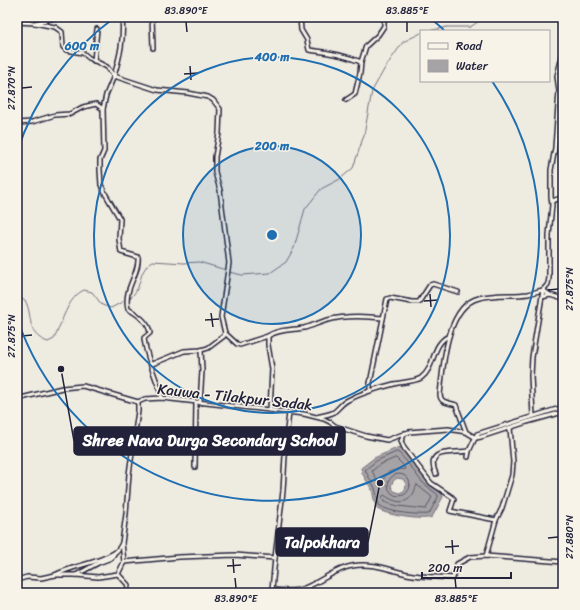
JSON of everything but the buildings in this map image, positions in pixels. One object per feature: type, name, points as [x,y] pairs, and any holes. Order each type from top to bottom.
[{"type":"street","points":[[35,23],[57,17]]},
{"type":"street","points":[[122,17],[123,35],[120,60],[105,102],[104,109],[104,151],[100,160],[101,184],[120,219],[119,239],[121,252],[138,257],[127,294],[128,309],[137,314],[149,328],[150,333],[144,338],[145,350],[152,364],[162,398]]},
{"type":"street","points":[[152,17],[153,48]]},
{"type":"street","points":[[300,17],[301,30],[307,40],[310,50],[326,51],[347,56],[361,62]]},
{"type":"street","points":[[346,100],[355,94],[362,56],[366,46],[378,35],[384,26],[384,17]]},
{"type":"street","points":[[17,22],[35,23],[55,27],[62,32],[63,48],[66,50],[83,53],[94,61],[107,67],[114,76],[157,90],[188,93],[208,97],[213,100],[220,109],[215,172],[220,190],[229,263],[222,317],[226,333],[237,344],[240,345],[271,334],[286,330],[304,328],[345,317],[362,316],[383,318]]},
{"type":"street","points":[[94,61],[97,29]]},
{"type":"street","points":[[533,416],[531,376],[532,357],[543,290],[548,284],[549,278],[549,235],[552,201],[550,196],[551,170],[555,148],[559,91],[557,76],[563,53]]},
{"type":"street","points":[[17,123],[32,122],[55,115],[70,114],[83,107],[105,102]]},
{"type":"street","points":[[96,104],[104,109]]},
{"type":"street","points":[[552,201],[563,199]]},
{"type":"street","points":[[370,390],[370,383],[387,299],[390,298],[420,302],[430,285],[433,284],[458,292]]},
{"type":"street","points":[[543,290],[550,295],[563,299]]},
{"type":"street","points":[[466,432],[456,405],[443,402],[440,399],[446,344],[460,311],[470,302],[479,298],[528,294],[543,290]]},
{"type":"street","points":[[542,297],[550,295]]},
{"type":"street","points":[[152,364],[184,351],[208,348],[226,333]]},
{"type":"street","points":[[268,336],[272,369],[270,410]]},
{"type":"street","points":[[316,417],[334,412],[340,405],[349,399],[370,390],[421,378],[430,369],[434,353],[440,342],[444,338],[450,336]]},
{"type":"street","points":[[195,467],[198,403],[202,371],[201,350]]},
{"type":"street","name":"Kauwa - Tilakpur Sadak","points":[[17,399],[62,388],[83,386],[138,402],[145,399],[162,398],[304,414],[324,419],[335,426],[387,440],[409,432],[448,429],[466,432],[476,438]]},
{"type":"street","points":[[118,574],[124,562],[122,543],[138,402]]},
{"type":"street","points":[[468,457],[469,451],[477,434],[533,416],[563,409]]},
{"type":"street","points":[[476,438],[563,412]]},
{"type":"street","points":[[289,413],[272,590],[284,591],[302,589],[330,574],[353,566],[390,569],[416,576],[453,578],[457,564],[470,557],[486,556],[563,562]]},
{"type":"street","points":[[486,556],[496,520],[502,508],[512,475],[513,462],[510,428]]},
{"type":"street","points":[[405,433],[401,441],[404,448],[431,483],[452,497],[454,500],[450,511],[496,520]]},
{"type":"street","points":[[436,474],[432,462],[440,454],[449,451],[469,451]]},
{"type":"street","points":[[76,575],[110,558],[122,543]]},
{"type":"street","points":[[55,575],[66,569],[83,565],[116,552]]},
{"type":"street","points":[[124,562],[179,557],[235,555],[275,558]]},
{"type":"street","points":[[17,580],[27,577],[41,578],[55,575],[98,577],[118,574]]},
{"type":"street","points":[[118,574],[128,585],[127,593]]},
{"type":"water","points":[[399,447],[411,459],[425,479],[442,494],[443,497],[432,517],[403,517],[380,511],[376,508],[372,490],[362,473],[361,468],[374,458]],"holes":[[[397,478],[403,479],[406,484],[405,490],[400,493],[394,491],[391,486],[393,481]]]},
{"type":"waterway","points":[[433,30],[447,27],[470,27],[481,20],[495,20],[498,17]]},
{"type":"waterway","points":[[229,272],[242,275],[270,273],[286,262],[294,248],[305,209],[321,189],[340,179],[353,168],[364,135],[372,91],[385,68],[403,42],[420,34]]},
{"type":"waterway","points":[[129,299],[136,291],[147,265],[153,261],[184,263],[199,262],[226,270]]},
{"type":"waterway","points":[[17,299],[25,300],[28,306],[33,330],[41,339],[48,342],[54,339],[73,299],[84,290],[92,292],[102,305],[111,308],[126,300]]},
{"type":"place","name":"Shree Nava Durga Secondary School","points":[[61,369]]},
{"type":"place","name":"Talpokhara","points":[[380,483]]}]
